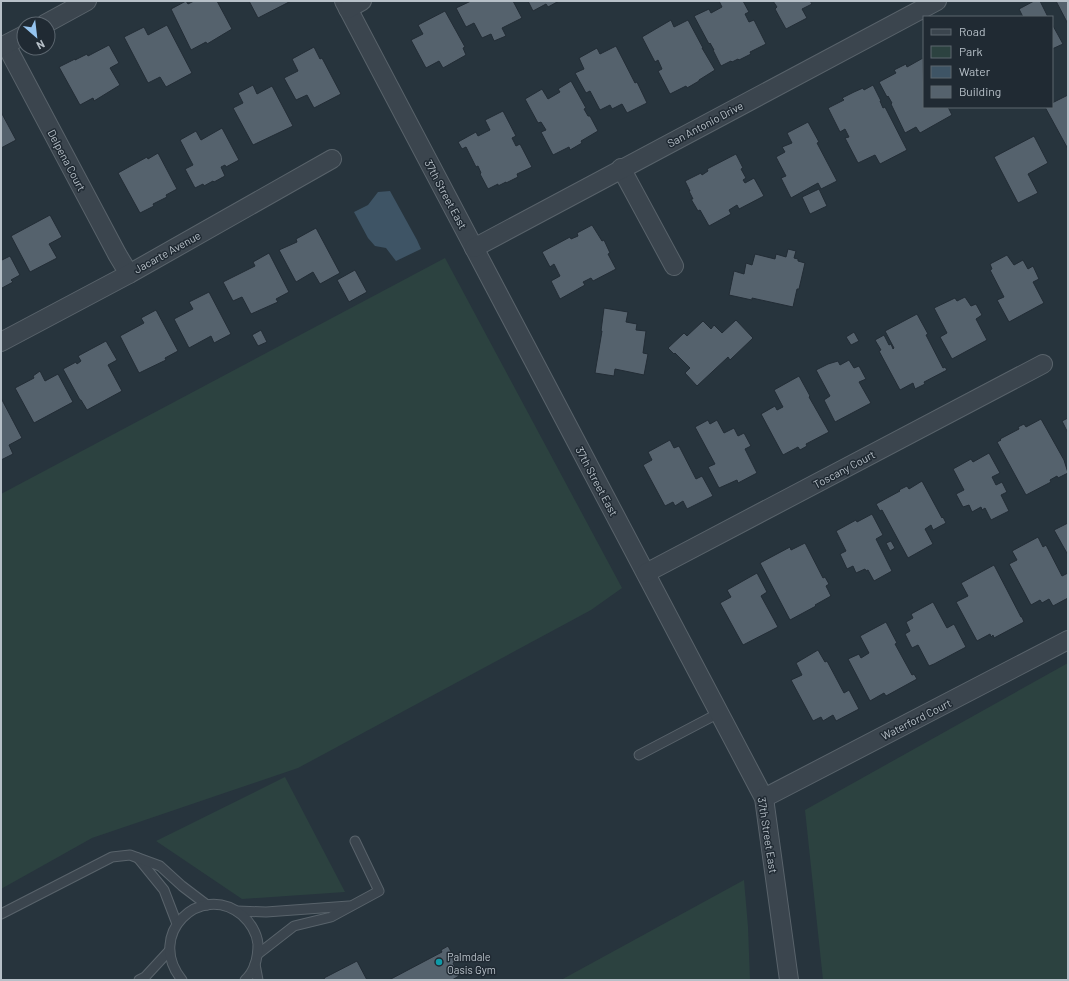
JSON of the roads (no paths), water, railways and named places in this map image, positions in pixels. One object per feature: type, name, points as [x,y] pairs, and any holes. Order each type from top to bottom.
[{"type":"street","points":[[56,18],[87,1]]},
{"type":"street","name":"San Antonio Drive","points":[[474,248],[621,168],[937,1]]},
{"type":"street","name":"37th Street East","points":[[351,4],[474,248],[764,798],[789,980]]},
{"type":"street","points":[[3,46],[16,39]]},
{"type":"street","name":"Delpena Court","points":[[3,46],[129,274]]},
{"type":"street","name":"Jacarte Avenue","points":[[1,342],[129,274],[332,160]]},
{"type":"street","points":[[621,168],[674,266]]},
{"type":"street","name":"Toscany Court","points":[[646,573],[1043,364]]},
{"type":"street","name":"Waterford Court","points":[[764,798],[1068,640]]},
{"type":"lane","points":[[639,755],[718,713]]},
{"type":"lane","points":[[258,954],[294,926],[331,918],[379,891],[355,841]]},
{"type":"lane","points":[[1,914],[112,857],[130,855],[160,866],[182,886],[207,905]]},
{"type":"lane","points":[[138,857],[164,890],[177,924]]},
{"type":"lane","points":[[182,980],[176,973],[171,962],[169,951],[170,941],[177,924],[185,915],[195,908],[207,905],[222,905],[237,911],[247,919],[254,929],[258,941],[258,954],[255,964],[245,980]]},
{"type":"lane","points":[[237,911],[266,912],[352,906]]},
{"type":"lane","points":[[139,980],[145,976],[169,951]]},
{"type":"lane","points":[[255,964],[258,980]]},
{"type":"water","points":[[390,191],[421,249],[396,261],[386,248],[375,246],[368,238],[354,212],[368,205],[378,192]]},
{"type":"place","name":"Palmdale Oasis Gym","points":[[439,962]]}]
